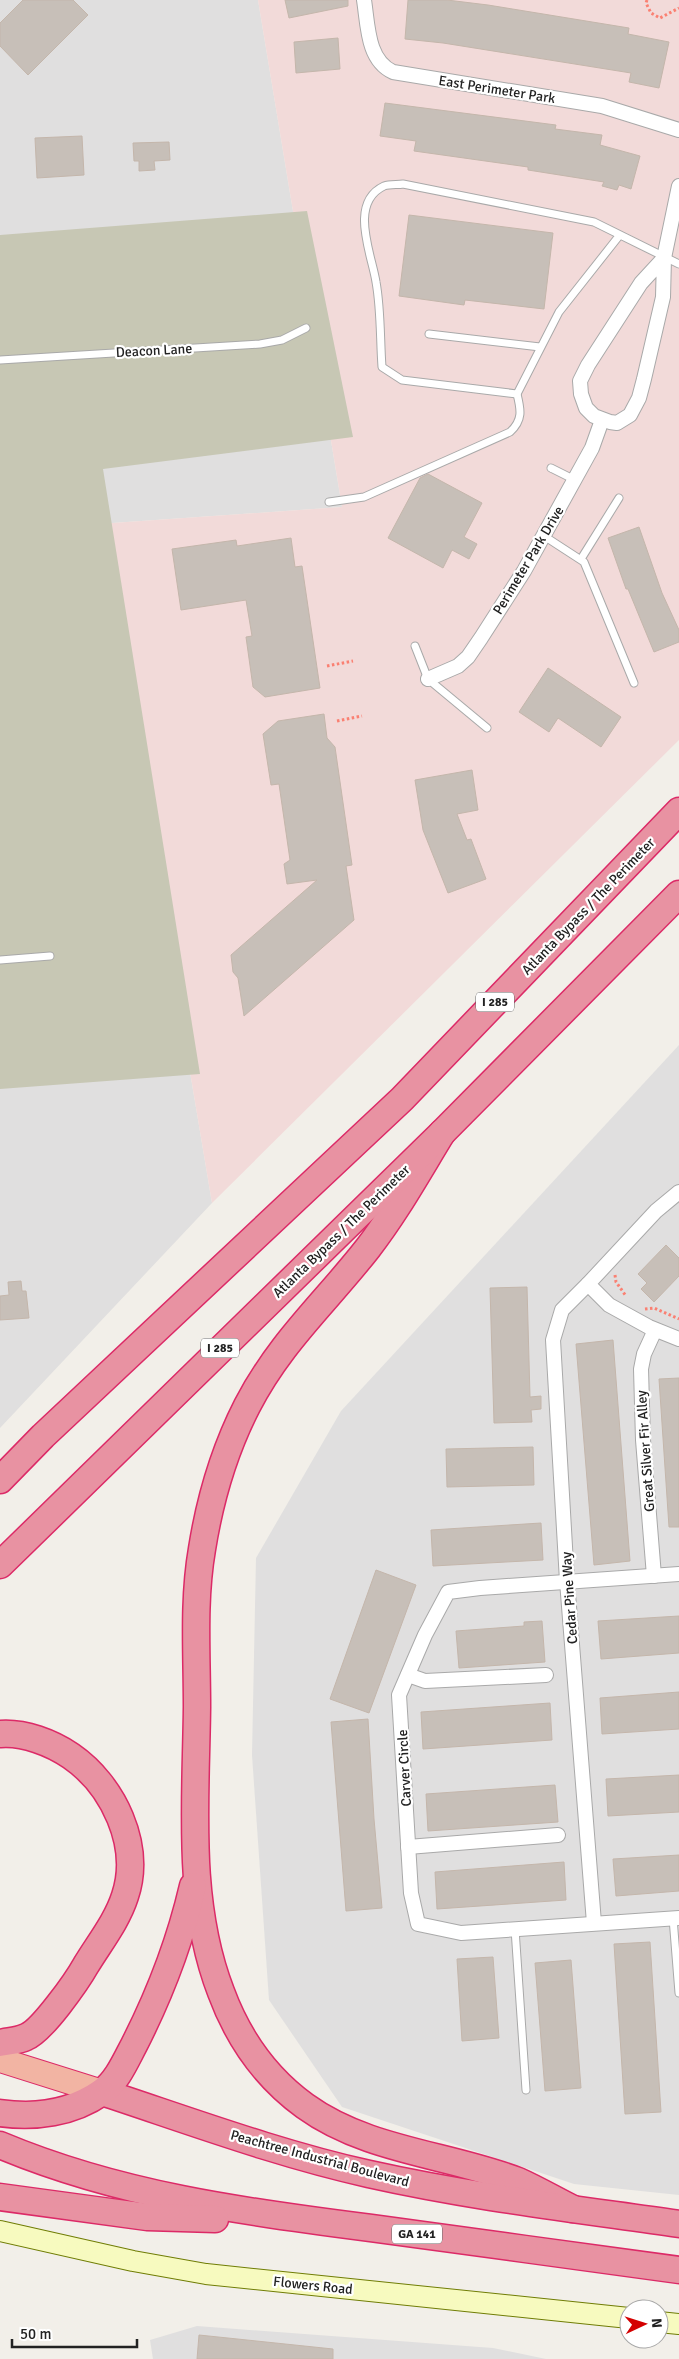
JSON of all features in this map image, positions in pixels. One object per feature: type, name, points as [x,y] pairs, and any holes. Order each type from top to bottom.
[{"type":"highway","name":"Atlanta Bypass / The Perimeter","points":[[0,1480],[43,1436],[402,1100],[679,811]]},
{"type":"highway","name":"Atlanta Bypass / The Perimeter","points":[[0,1565],[442,1133],[679,894]]},
{"type":"highway","points":[[442,1133],[396,1208],[367,1248],[304,1320],[268,1369],[246,1408],[218,1479],[207,1519],[197,1582],[196,1875],[208,1951],[219,1989],[246,2044],[272,2077],[285,2089],[324,2118],[367,2138],[517,2181],[573,2209]]},
{"type":"highway","points":[[0,1454],[43,1436]]},
{"type":"highway","points":[[0,1734],[28,1738],[58,1748],[82,1764],[98,1780],[117,1809],[123,1827],[129,1873],[125,1895],[116,1916],[79,1978],[47,2018],[27,2037],[0,2043]]},
{"type":"highway","points":[[0,2113],[21,2116],[58,2112],[102,2092],[118,2075],[158,1996],[174,1956],[196,1875]]},
{"type":"highway","name":"Peachtree Industrial Boulevard","points":[[0,2060],[272,2147],[367,2174],[466,2194],[679,2224]]},
{"type":"highway","name":"GA 141","points":[[0,2145],[85,2176],[155,2195],[314,2221],[679,2270]]},
{"type":"highway","points":[[0,2197],[147,2217],[314,2221]]},
{"type":"main road","name":"Flowers Road","points":[[0,2231],[85,2251],[206,2274],[619,2317]]},
{"type":"street","name":"East Perimeter Park","points":[[364,0],[373,52],[383,68],[393,72],[602,106],[679,130]]},
{"type":"street","points":[[664,258],[641,283],[584,373],[580,387],[582,401],[590,412],[602,420],[616,423],[624,420],[635,407],[639,398],[663,297],[664,258],[679,186]]},
{"type":"street","name":"Perimeter Park Drive","points":[[428,679],[458,666],[468,657],[524,572],[592,448],[602,420]]},
{"type":"street","name":"Cedar Pine Way","points":[[594,1923],[568,1581],[553,1340],[562,1310],[656,1212],[679,1192]]},
{"type":"street","points":[[588,1284],[610,1305],[655,1330],[679,1339]]},
{"type":"street","name":"Great Silver Fir Alley","points":[[654,1576],[643,1440],[641,1369],[644,1354],[655,1330]]},
{"type":"street","name":"Carver Circle","points":[[676,1918],[461,1933],[418,1924],[411,1893],[399,1695],[425,1635],[448,1592],[568,1581],[679,1574]]},
{"type":"street","points":[[408,1675],[425,1681],[546,1675]]},
{"type":"street","points":[[408,1847],[558,1835]]},
{"type":"lane","points":[[517,394],[402,380],[382,367],[376,282],[364,234],[368,204],[376,192],[386,186],[404,184],[594,222],[679,264]]},
{"type":"lane","points":[[329,502],[364,497],[510,432],[518,425],[521,412],[517,394],[559,312],[619,236]]},
{"type":"lane","name":"Deacon Lane","points":[[0,360],[260,344],[282,340],[306,328]]},
{"type":"lane","points":[[429,334],[540,348]]},
{"type":"lane","points":[[551,468],[575,480]]},
{"type":"lane","points":[[581,559],[619,498]]},
{"type":"lane","points":[[544,536],[581,559],[634,683]]},
{"type":"lane","points":[[415,646],[428,679],[487,728]]},
{"type":"lane","points":[[0,960],[50,956]]},
{"type":"lane","points":[[676,1918],[679,1993]]},
{"type":"lane","points":[[516,1929],[526,2090]]},
{"type":"path","points":[[647,0],[646,3],[651,13],[660,18],[679,8]]},
{"type":"path","points":[[327,666],[353,662]]},
{"type":"path","points":[[337,721],[362,716]]},
{"type":"path","points":[[614,1272],[616,1282],[631,1300]]},
{"type":"path","points":[[637,1307],[644,1309],[654,1308],[679,1319]]},
{"type":"shaded area","points":[[0,0],[258,0],[342,507],[98,524],[212,1203],[0,1428]]},
{"type":"shaded area","points":[[258,0],[679,0],[679,740],[212,1203],[98,524],[342,507]]},
{"type":"shaded area","points":[[307,211],[353,437],[103,469],[200,1074],[0,1089],[0,235]]},
{"type":"shaded area","points":[[679,1045],[679,2195],[574,2184],[342,2107],[269,2000],[252,1755],[256,1558],[341,1411]]},
{"type":"shaded area","points":[[197,2326],[493,2348],[546,2359],[153,2359],[150,2340]]},
{"type":"building","points":[[23,0],[73,0],[88,15],[28,75],[0,46],[0,23]]},
{"type":"building","points":[[285,0],[348,0],[348,6],[289,18]]},
{"type":"building","points":[[408,0],[447,0],[488,5],[629,28],[628,34],[669,42],[659,88],[629,82],[631,73],[443,43],[405,39]]},
{"type":"building","points":[[338,38],[340,69],[296,73],[294,42]]},
{"type":"building","points":[[385,103],[556,125],[555,129],[602,135],[600,145],[640,156],[631,189],[619,185],[617,190],[602,186],[604,182],[528,170],[528,167],[414,151],[416,141],[380,136]]},
{"type":"building","points":[[82,136],[84,175],[37,178],[35,138]]},
{"type":"building","points":[[169,142],[170,160],[154,161],[155,170],[139,171],[139,161],[134,161],[133,143]]},
{"type":"building","points":[[409,215],[553,233],[544,309],[465,300],[464,305],[399,296]]},
{"type":"building","points":[[428,474],[482,503],[464,537],[477,544],[469,559],[452,550],[443,568],[388,538],[420,478]]},
{"type":"building","points":[[639,527],[662,593],[679,630],[679,642],[654,652],[628,589],[626,589],[608,538]]},
{"type":"building","points":[[291,538],[295,567],[302,566],[320,688],[265,697],[253,687],[246,637],[252,636],[246,600],[181,610],[172,549],[236,540],[237,546]]},
{"type":"building","points":[[548,668],[621,717],[601,747],[558,718],[549,732],[519,712]]},
{"type":"building","points":[[324,714],[327,738],[335,747],[352,865],[346,866],[354,920],[244,1016],[238,978],[233,972],[231,955],[317,880],[287,884],[284,864],[290,860],[279,784],[271,785],[263,734],[278,721]]},
{"type":"building","points":[[472,770],[478,810],[457,814],[467,840],[471,839],[486,879],[448,893],[423,830],[415,780]]},
{"type":"building","points":[[666,1245],[679,1258],[679,1276],[654,1302],[641,1289],[647,1283],[638,1274]]},
{"type":"building","points":[[21,1281],[22,1291],[26,1291],[29,1318],[0,1320],[0,1296],[9,1295],[8,1282]]},
{"type":"building","points":[[527,1287],[530,1397],[541,1396],[541,1409],[531,1410],[532,1422],[494,1423],[490,1288]]},
{"type":"building","points":[[613,1340],[630,1561],[594,1565],[576,1344]]},
{"type":"building","points":[[679,1378],[679,1527],[669,1527],[659,1379]]},
{"type":"building","points":[[533,1447],[534,1485],[447,1487],[446,1449]]},
{"type":"building","points":[[541,1523],[543,1560],[433,1566],[431,1530]]},
{"type":"building","points":[[376,1570],[416,1585],[369,1713],[330,1699]]},
{"type":"building","points":[[679,1616],[679,1653],[601,1659],[598,1621]]},
{"type":"building","points":[[542,1621],[545,1662],[459,1668],[456,1631],[524,1626],[524,1622]]},
{"type":"building","points":[[679,1692],[679,1729],[602,1734],[600,1698]]},
{"type":"building","points":[[550,1703],[552,1740],[423,1749],[421,1712]]},
{"type":"building","points":[[368,1719],[382,1908],[346,1911],[331,1722]]},
{"type":"building","points":[[679,1775],[679,1812],[608,1816],[606,1779]]},
{"type":"building","points":[[555,1785],[558,1822],[428,1831],[426,1794]]},
{"type":"building","points":[[679,1855],[679,1891],[616,1896],[613,1859]]},
{"type":"building","points":[[564,1862],[566,1900],[437,1909],[435,1872]]},
{"type":"building","points":[[650,1942],[661,2112],[625,2114],[614,1944]]},
{"type":"building","points":[[493,1957],[499,2038],[462,2041],[457,1959]]},
{"type":"building","points":[[571,1960],[581,2088],[545,2091],[535,1963]]},
{"type":"building","points":[[199,2335],[333,2349],[333,2359],[197,2359]]}]
